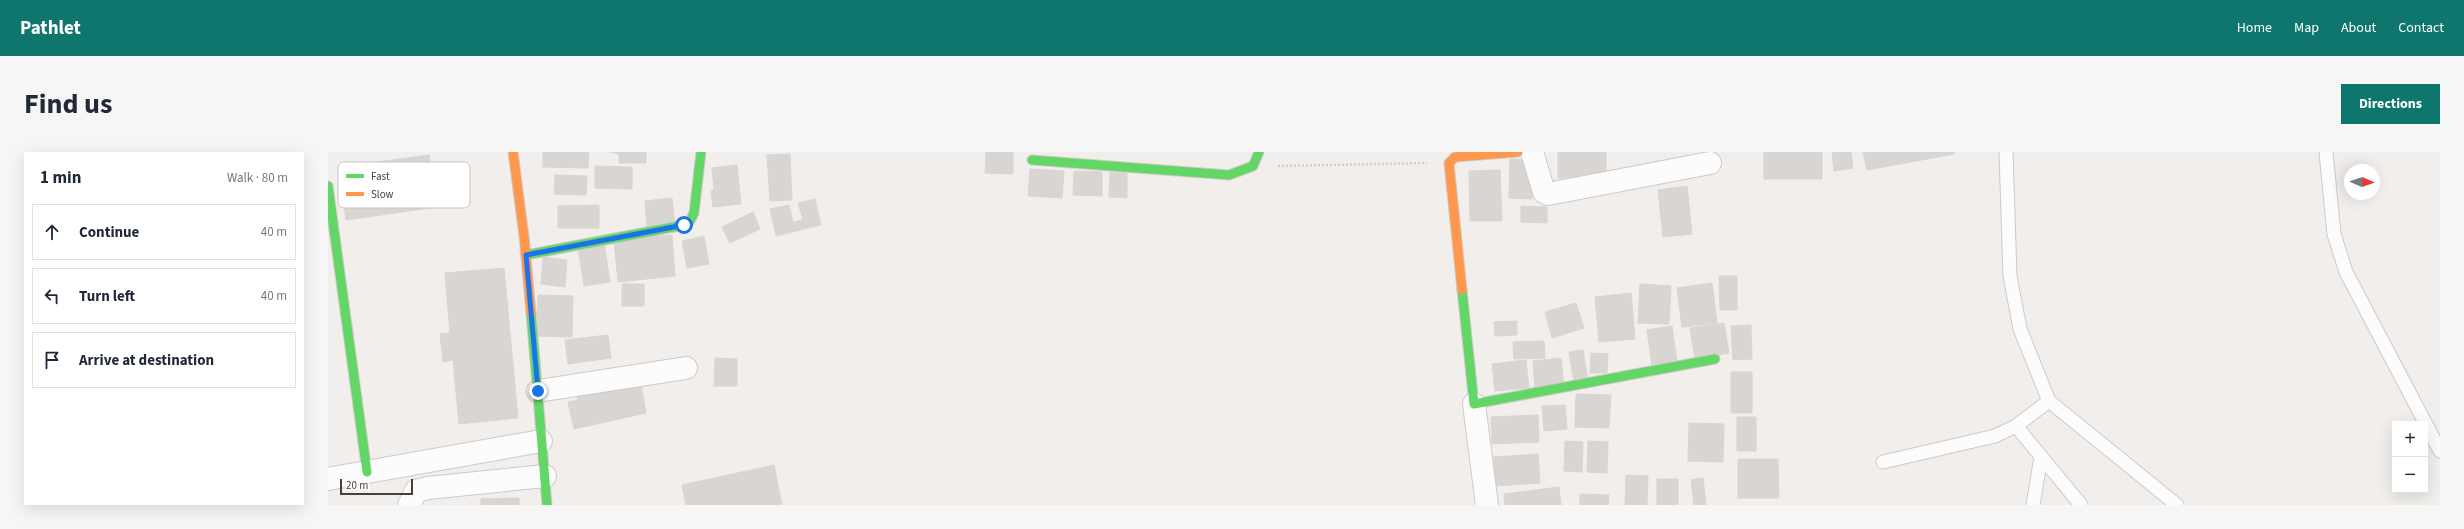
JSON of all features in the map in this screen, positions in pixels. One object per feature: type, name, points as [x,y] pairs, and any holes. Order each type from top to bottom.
[{"type":"street","points":[[514,152],[526,255],[547,505]]},
{"type":"street","points":[[526,255],[684,225],[690,221],[694,213],[701,152]]},
{"type":"street","points":[[1032,160],[1228,175],[1253,166],[1259,152]]},
{"type":"street","points":[[1487,505],[1474,404],[1449,163],[1455,157],[1518,152]]},
{"type":"street","points":[[1532,152],[1544,192],[1548,194],[1710,163]]},
{"type":"street","points":[[328,186],[367,472]]},
{"type":"street","points":[[1474,404],[1715,359]]},
{"type":"street","points":[[538,391],[686,368]]},
{"type":"street","points":[[328,479],[541,441]]},
{"type":"street","points":[[408,505],[416,491],[428,488],[545,476]]},
{"type":"lane","points":[[2006,152],[2010,276],[2020,329],[2049,401],[2176,505]]},
{"type":"lane","points":[[2326,152],[2334,234],[2346,272],[2440,451]]},
{"type":"lane","points":[[1884,462],[1995,436],[2016,426],[2049,401]]},
{"type":"lane","points":[[2016,426],[2081,505]]},
{"type":"lane","points":[[2033,505],[2041,457]]},
{"type":"path","points":[[1253,166],[1449,163]]},
{"type":"building","points":[[543,152],[589,152],[588,168],[543,167]]},
{"type":"building","points":[[610,152],[646,152],[646,163],[619,163],[619,154]]},
{"type":"building","points":[[986,152],[1013,152],[1013,174],[985,173]]},
{"type":"building","points":[[1558,152],[1606,152],[1606,179],[1558,178]]},
{"type":"building","points":[[1764,152],[1822,152],[1822,179],[1764,179]]},
{"type":"building","points":[[1832,152],[1851,152],[1853,168],[1834,171]]},
{"type":"building","points":[[1863,152],[1954,152],[1954,154],[1867,170]]},
{"type":"building","points":[[790,154],[792,200],[770,201],[767,155]]},
{"type":"building","points":[[429,155],[430,162],[376,162]]},
{"type":"building","points":[[1510,159],[1533,160],[1532,199],[1509,198]]},
{"type":"building","points":[[737,165],[741,204],[713,207],[711,191],[714,190],[712,168]]},
{"type":"building","points":[[595,166],[632,167],[632,189],[595,188]]},
{"type":"building","points":[[1030,169],[1064,171],[1062,198],[1028,196]]},
{"type":"building","points":[[1500,170],[1502,221],[1470,221],[1469,171]]},
{"type":"building","points":[[1074,171],[1102,172],[1102,196],[1073,195]]},
{"type":"building","points":[[1110,172],[1127,173],[1127,198],[1109,197]]},
{"type":"building","points":[[555,175],[587,176],[586,195],[554,194]]},
{"type":"building","points":[[1687,186],[1692,234],[1663,237],[1658,190]]},
{"type":"building","points":[[672,198],[675,225],[647,227],[645,201]]},
{"type":"building","points":[[815,199],[821,225],[808,228],[805,219],[803,219],[798,203]]},
{"type":"building","points":[[599,205],[599,228],[558,228],[558,206]]},
{"type":"building","points":[[789,205],[793,222],[805,219],[808,228],[776,236],[770,209]]},
{"type":"building","points":[[1521,206],[1547,207],[1547,223],[1521,222]]},
{"type":"building","points":[[344,208],[430,208],[346,220]]},
{"type":"building","points":[[753,212],[760,229],[730,243],[722,227]]},
{"type":"building","points":[[672,235],[675,276],[618,282],[614,241]]},
{"type":"building","points":[[704,236],[709,264],[687,268],[682,241]]},
{"type":"building","points":[[604,243],[610,282],[584,286],[578,247]]},
{"type":"building","points":[[543,257],[567,260],[565,287],[541,284]]},
{"type":"building","points":[[504,268],[518,418],[459,424],[453,360],[443,362],[440,334],[450,333],[445,273]]},
{"type":"building","points":[[1719,276],[1737,276],[1737,310],[1720,310]]},
{"type":"building","points":[[1712,283],[1717,323],[1682,327],[1677,288]]},
{"type":"building","points":[[622,284],[644,284],[644,306],[622,306]]},
{"type":"building","points":[[1640,284],[1671,286],[1669,324],[1638,323]]},
{"type":"building","points":[[1631,293],[1635,339],[1599,342],[1595,297]]},
{"type":"building","points":[[538,295],[573,296],[572,337],[537,336]]},
{"type":"building","points":[[1576,303],[1584,328],[1552,338],[1545,312]]},
{"type":"building","points":[[1517,321],[1517,335],[1495,336],[1494,322]]},
{"type":"building","points":[[1724,323],[1729,353],[1695,359],[1690,328]]},
{"type":"building","points":[[1751,325],[1752,359],[1733,360],[1731,326]]},
{"type":"building","points":[[1672,326],[1677,362],[1652,366],[1647,330]]},
{"type":"building","points":[[608,335],[611,358],[568,364],[565,340]]},
{"type":"building","points":[[1544,341],[1545,358],[1514,359],[1513,342]]},
{"type":"building","points":[[1583,350],[1588,381],[1574,383],[1569,352]]},
{"type":"building","points":[[1591,353],[1608,354],[1607,373],[1590,373]]},
{"type":"building","points":[[715,358],[737,359],[737,386],[714,386]]},
{"type":"building","points":[[1561,358],[1564,387],[1535,389],[1533,361]]},
{"type":"building","points":[[1526,360],[1529,388],[1495,391],[1492,364]]},
{"type":"building","points":[[1731,372],[1752,372],[1752,413],[1731,413]]},
{"type":"building","points":[[641,384],[646,413],[574,429],[568,402],[578,400],[577,397]]},
{"type":"building","points":[[1576,394],[1611,395],[1609,428],[1575,427]]},
{"type":"building","points":[[1565,405],[1567,429],[1544,431],[1542,406]]},
{"type":"building","points":[[1538,415],[1539,442],[1492,444],[1491,417]]},
{"type":"building","points":[[1737,417],[1756,417],[1756,451],[1737,451]]},
{"type":"building","points":[[1689,423],[1724,424],[1723,462],[1688,461]]},
{"type":"building","points":[[1565,441],[1583,442],[1582,472],[1564,471]]},
{"type":"building","points":[[1588,441],[1608,442],[1607,473],[1587,472]]},
{"type":"building","points":[[1538,454],[1540,483],[1495,486],[1494,457]]},
{"type":"building","points":[[1738,459],[1778,459],[1779,498],[1738,498]]},
{"type":"building","points":[[774,465],[782,505],[686,505],[682,485]]},
{"type":"building","points":[[1626,475],[1648,476],[1647,505],[1625,505]]},
{"type":"building","points":[[1703,478],[1706,505],[1694,505],[1691,480]]},
{"type":"building","points":[[1657,479],[1678,479],[1678,505],[1657,505]]},
{"type":"building","points":[[1559,487],[1561,505],[1505,505],[1504,494]]},
{"type":"building","points":[[1580,494],[1609,495],[1608,505],[1580,505]]},
{"type":"building","points":[[519,498],[519,505],[481,505],[481,499]]},
{"type":"traffic: fast","points":[[526,255],[684,225],[690,221],[694,213],[701,152]]},
{"type":"traffic: fast","points":[[1032,160],[1229,175],[1253,166],[1259,152]]},
{"type":"traffic: fast","points":[[328,186],[367,472]]},
{"type":"traffic: fast","points":[[1462,290],[1474,404],[1715,359]]},
{"type":"traffic: fast","points":[[531,313],[547,505]]},
{"type":"traffic: slow","points":[[513,152],[524,236],[531,313]]},
{"type":"traffic: slow","points":[[1462,290],[1449,163],[1455,157],[1518,152]]},
{"type":"route","points":[[538,391],[526,255],[684,225]]}]
